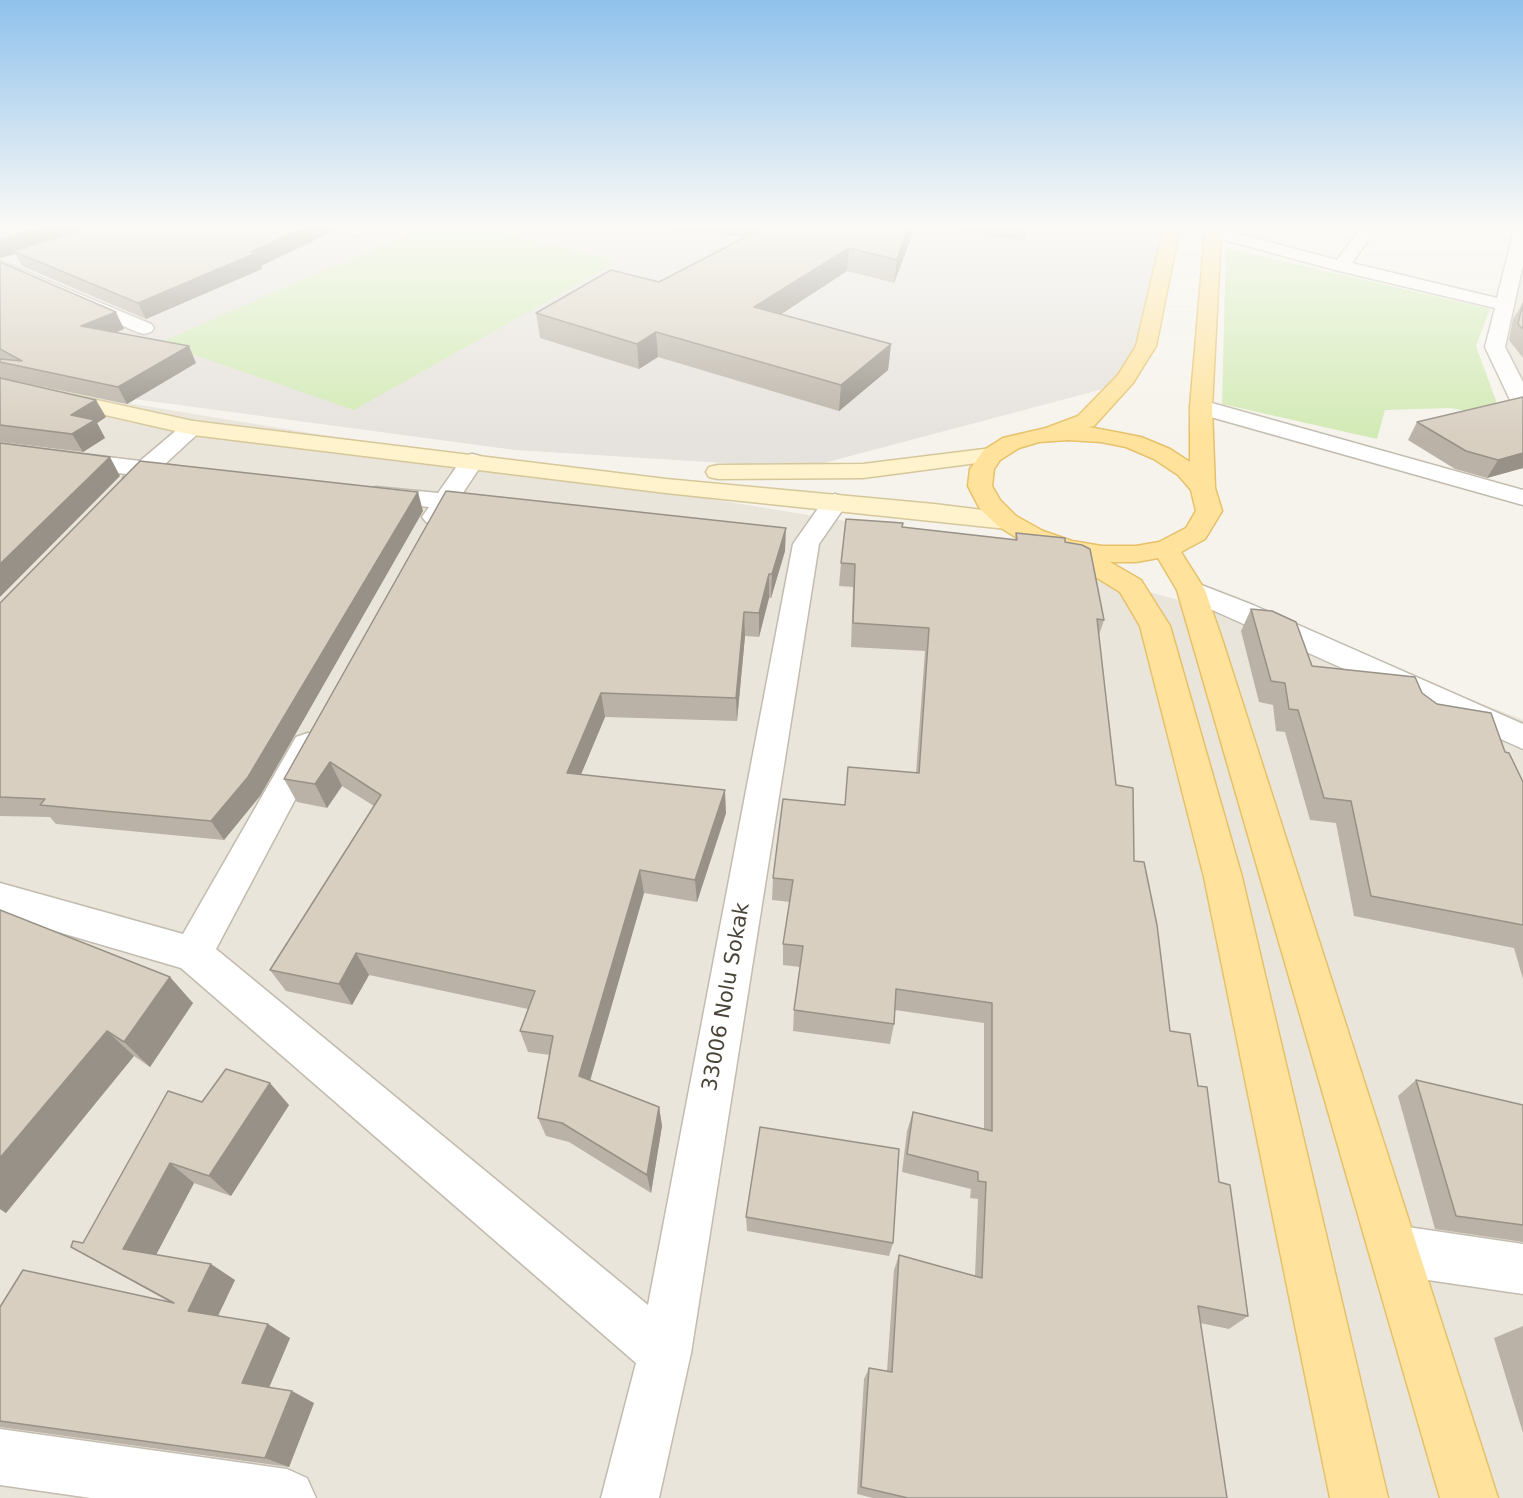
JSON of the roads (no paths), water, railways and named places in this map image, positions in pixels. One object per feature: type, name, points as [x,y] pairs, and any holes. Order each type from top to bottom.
[{"type":"main road","points":[[1156,296],[1146,346],[1126,378],[1086,421],[1011,443],[992,455],[982,469],[980,486],[989,504],[1007,521],[1034,537],[1067,548],[1102,554],[1136,554],[1167,549],[1196,533],[1209,512],[1203,488],[1201,407],[1209,296]]},
{"type":"main road","points":[[0,384],[194,428],[666,486],[1007,521]]},
{"type":"main road","points":[[1037,435],[1068,433],[1101,435],[1133,442],[1162,454],[1187,470],[1203,488]]},
{"type":"main road","points":[[548,470],[659,473],[863,471],[992,455]]},
{"type":"main road","points":[[1067,548],[1131,586],[1155,626],[1222,877],[1359,1498]]},
{"type":"main road","points":[[1167,549],[1191,590],[1469,1498]]},
{"type":"street","points":[[71,296],[144,328]]},
{"type":"street","points":[[1512,296],[1495,347],[1523,404]]},
{"type":"street","points":[[1201,407],[1523,498]]},
{"type":"street","points":[[119,494],[143,470],[194,428]]},
{"type":"street","points":[[0,451],[201,476]]},
{"type":"street","points":[[421,543],[444,501],[472,461]]},
{"type":"street","points":[[351,492],[514,510]]},
{"type":"street","name":"33006 Nolu Sokak","points":[[630,1498],[665,1353],[794,542],[835,502]]},
{"type":"street","points":[[1191,590],[1244,611],[1489,723],[1515,751]]},
{"type":"street","points":[[193,954],[324,717]]},
{"type":"street","points":[[0,899],[193,954],[665,1353]]},
{"type":"street","points":[[1394,1250],[1523,1269]]},
{"type":"street","points":[[0,1457],[287,1498]]}]
